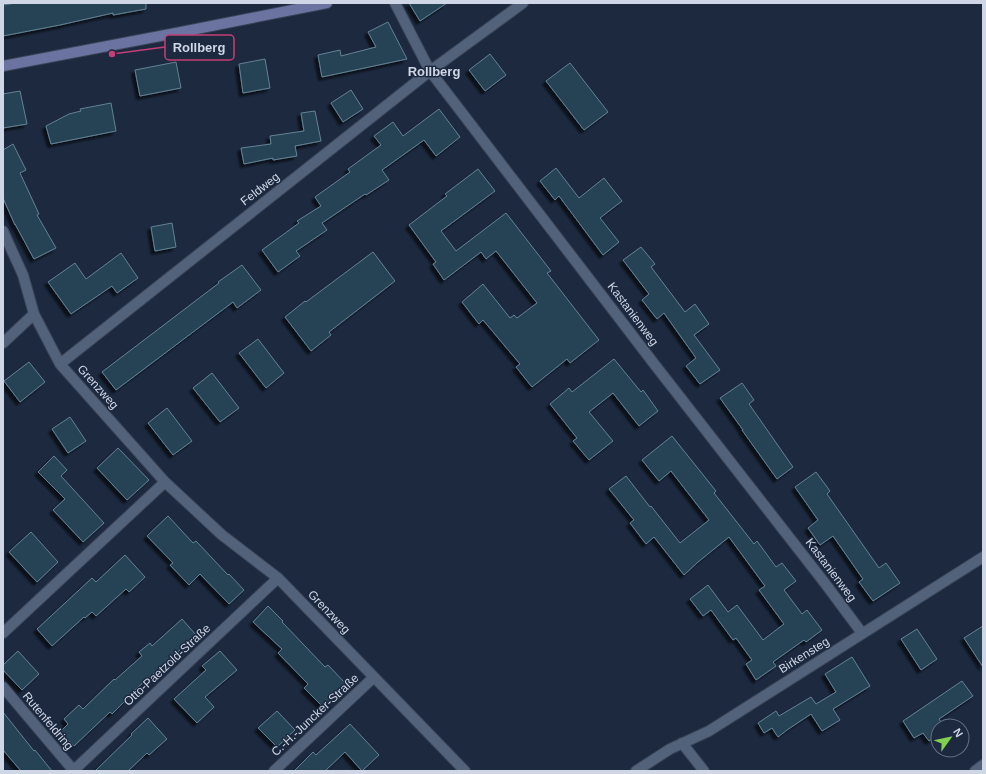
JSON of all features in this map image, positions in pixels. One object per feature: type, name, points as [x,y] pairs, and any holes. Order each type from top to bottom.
[{"type":"main road","points":[[3,66],[326,3]]},
{"type":"street","name":"Kastanienweg","points":[[395,3],[430,71],[862,633]]},
{"type":"street","name":"Feldweg","points":[[60,364],[430,71],[523,3]]},
{"type":"street","points":[[3,231],[23,275],[34,314],[60,364]]},
{"type":"street","points":[[3,343],[34,314]]},
{"type":"street","name":"Grenzweg","points":[[60,364],[165,482],[222,535],[278,578],[465,771]]},
{"type":"street","points":[[3,633],[165,482]]},
{"type":"street","name":"Birkensteg","points":[[636,771],[670,749],[709,731],[983,557]]},
{"type":"street","name":"Otto-Paetzold-Straße","points":[[74,771],[278,578]]},
{"type":"street","name":"C.-H.-Juncker-Straße","points":[[274,771],[374,677]]},
{"type":"street","name":"Rutenfeldring","points":[[3,687],[74,771]]},
{"type":"street","points":[[682,744],[704,771]]},
{"type":"street","points":[[975,771],[983,765]]},
{"type":"building","points":[[16,3],[146,3],[146,9],[113,15],[113,13],[3,36],[3,5]]},
{"type":"building","points":[[409,3],[447,3],[420,21]]},
{"type":"building","points":[[388,22],[407,59],[322,77],[318,55],[340,50],[341,56],[376,47],[368,32]]},
{"type":"building","points":[[490,54],[506,75],[485,91],[469,70]]},
{"type":"building","points":[[265,59],[270,88],[243,93],[239,64]]},
{"type":"building","points":[[176,62],[181,88],[140,96],[135,70]]},
{"type":"building","points":[[570,63],[608,112],[584,130],[546,81]]},
{"type":"building","points":[[351,90],[363,109],[343,122],[331,103]]},
{"type":"building","points":[[20,91],[27,124],[3,128],[3,94]]},
{"type":"building","points":[[111,103],[116,131],[51,144],[46,126],[69,114],[81,111],[80,109]]},
{"type":"building","points":[[439,109],[460,137],[436,156],[424,140],[382,170],[389,180],[322,223],[327,230],[296,251],[300,256],[278,272],[262,250],[299,223],[297,221],[321,206],[315,197],[350,172],[348,169],[381,145],[374,136],[393,122],[403,136]]},
{"type":"building","points":[[315,111],[321,141],[295,146],[297,156],[273,160],[273,158],[244,164],[241,148],[271,144],[270,136],[304,131],[301,113]]},
{"type":"building","points":[[13,144],[26,170],[20,173],[39,214],[37,215],[56,248],[34,259],[15,225],[3,198],[3,150]]},
{"type":"building","points":[[556,168],[579,198],[604,178],[622,201],[600,218],[619,242],[603,255],[559,196],[555,200],[540,181]]},
{"type":"building","points":[[478,169],[495,191],[441,231],[456,251],[506,213],[551,271],[547,273],[599,340],[570,363],[567,359],[532,387],[516,367],[520,364],[483,320],[479,324],[462,302],[483,284],[510,318],[514,315],[517,318],[537,303],[496,251],[486,259],[481,252],[444,280],[433,264],[436,262],[409,225],[447,196],[445,194]]},
{"type":"building","points":[[172,223],[176,247],[155,251],[151,227]]},
{"type":"building","points":[[641,247],[655,264],[651,267],[685,312],[695,304],[709,324],[694,335],[720,370],[700,384],[686,366],[696,358],[664,313],[657,319],[642,300],[649,294],[623,260]]},
{"type":"building","points":[[373,252],[395,281],[329,332],[331,335],[311,351],[285,317]]},
{"type":"building","points":[[121,253],[138,278],[117,293],[112,286],[71,314],[48,282],[75,263],[86,279]]},
{"type":"building","points":[[242,265],[261,290],[237,308],[233,302],[116,390],[102,372]]},
{"type":"building","points":[[258,339],[284,373],[266,388],[239,353]]},
{"type":"building","points":[[614,359],[641,392],[643,390],[658,411],[639,426],[613,393],[589,412],[613,441],[589,460],[573,441],[577,438],[550,404],[569,388],[572,392]]},
{"type":"building","points":[[29,362],[45,382],[20,402],[4,381]]},
{"type":"building","points":[[212,373],[239,408],[220,422],[193,388]]},
{"type":"building","points":[[742,383],[754,400],[749,404],[793,467],[777,479],[720,398]]},
{"type":"building","points":[[167,408],[192,441],[173,455],[148,423]]},
{"type":"building","points":[[70,417],[86,441],[68,453],[52,429]]},
{"type":"building","points":[[672,436],[716,491],[714,493],[754,544],[757,541],[776,567],[782,563],[796,581],[784,590],[802,614],[807,610],[822,630],[806,642],[804,640],[773,662],[776,666],[756,680],[746,664],[752,660],[736,638],[733,640],[711,610],[703,616],[690,599],[708,585],[728,612],[737,605],[763,640],[784,624],[759,590],[765,586],[729,537],[684,575],[654,537],[646,544],[630,523],[634,520],[609,489],[626,476],[680,543],[709,520],[671,471],[659,481],[642,460]]},
{"type":"building","points":[[118,448],[149,480],[127,500],[97,468]]},
{"type":"building","points":[[54,456],[67,470],[61,476],[104,523],[83,542],[53,510],[65,499],[38,472]]},
{"type":"building","points":[[816,472],[830,491],[827,494],[879,568],[886,563],[900,583],[873,601],[859,582],[863,579],[833,536],[820,545],[808,528],[818,520],[795,487]]},
{"type":"building","points":[[168,516],[193,543],[196,541],[244,590],[229,604],[200,574],[189,585],[170,565],[173,563],[147,536]]},
{"type":"building","points":[[31,532],[58,562],[37,582],[9,552]]},
{"type":"building","points":[[125,555],[145,577],[129,592],[126,589],[96,616],[92,612],[85,618],[84,617],[52,646],[37,629],[92,578],[96,582]]},
{"type":"building","points":[[268,606],[325,667],[328,665],[346,684],[323,707],[304,688],[308,684],[278,653],[282,649],[253,622]]},
{"type":"building","points":[[182,619],[196,635],[128,696],[129,697],[112,714],[110,712],[74,746],[60,732],[68,724],[64,719],[79,705],[83,709],[114,679],[115,680],[142,656],[139,652],[150,643],[152,646]]},
{"type":"building","points":[[983,626],[983,667],[964,638]]},
{"type":"building","points":[[917,629],[937,659],[921,670],[901,639]]},
{"type":"building","points":[[18,651],[39,674],[22,690],[3,670],[3,665]]},
{"type":"building","points":[[220,651],[237,670],[205,697],[214,707],[197,723],[174,699],[206,670],[202,666]]},
{"type":"building","points":[[852,657],[870,686],[833,709],[840,720],[822,731],[811,714],[778,737],[772,728],[764,733],[758,723],[776,711],[779,716],[811,697],[816,704],[836,692],[825,674]]},
{"type":"building","points":[[962,681],[973,696],[940,718],[930,718],[929,741],[923,733],[914,738],[903,721]]},
{"type":"building","points":[[277,711],[295,730],[277,747],[258,728]]},
{"type":"building","points":[[3,712],[52,771],[21,771],[3,750]]},
{"type":"building","points":[[148,718],[167,739],[149,755],[147,753],[128,771],[95,771],[132,735],[131,734]]},
{"type":"building","points":[[350,724],[379,755],[362,771],[345,752],[325,771],[294,771],[313,752],[316,755]]},
{"type":"place","name":"Rollberg","points":[[112,54]]},
{"type":"district","name":"Rollberg","points":[[434,71]]}]
